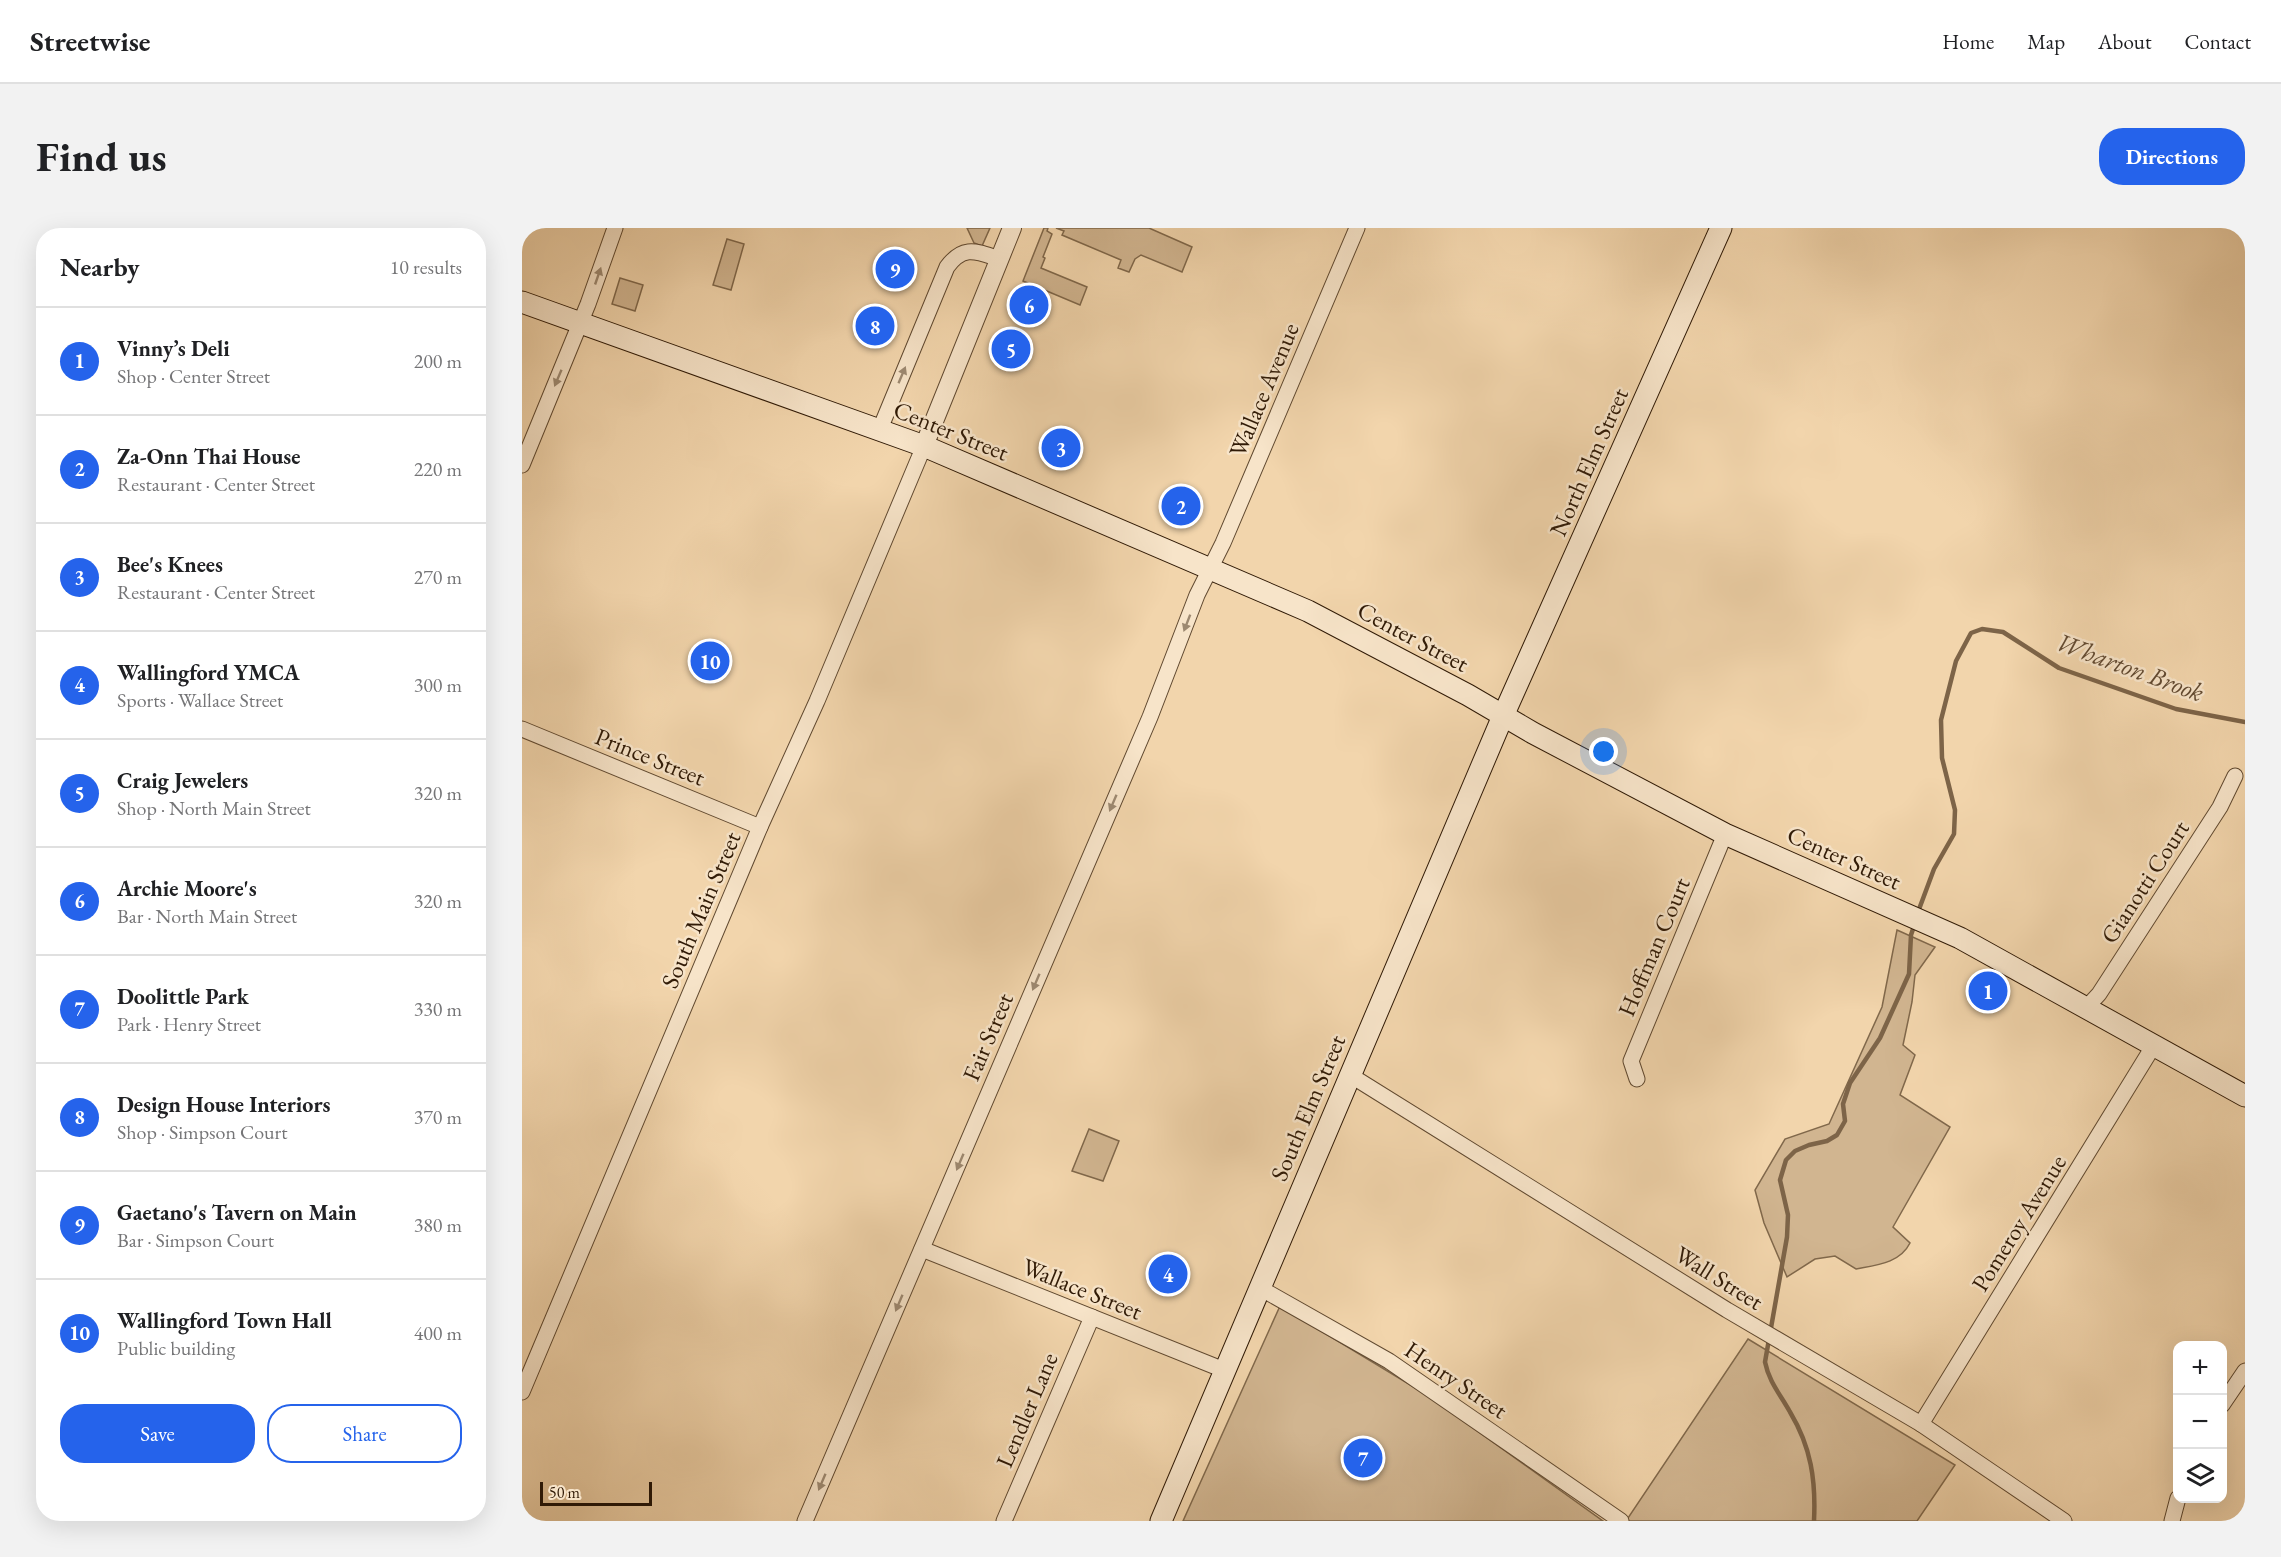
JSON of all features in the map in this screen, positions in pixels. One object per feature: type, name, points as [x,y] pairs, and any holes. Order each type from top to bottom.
[{"type":"main road","name":"North Elm Street","points":[[1503,716],[1721,228]]},
{"type":"main road","name":"Center Street","points":[[522,302],[924,446],[1326,620],[1725,834],[1933,925],[2245,1096]]},
{"type":"main road","name":"South Elm Street","points":[[1161,1521],[1503,716]]},
{"type":"street","points":[[522,465],[580,324],[615,228]]},
{"type":"street","points":[[924,446],[1012,228]]},
{"type":"street","name":"Wallace Avenue","points":[[1210,569],[1357,228]]},
{"type":"street","points":[[880,429],[947,267],[954,258],[962,253],[974,251],[1000,259]]},
{"type":"street","name":"South Main Street","points":[[522,1392],[760,827],[817,701],[924,446]]},
{"type":"street","name":"Fair Street","points":[[805,1521],[1150,717],[1197,595],[1210,569]]},
{"type":"street","name":"Prince Street","points":[[522,729],[760,827]]},
{"type":"street","name":"Gianotti Court","points":[[2086,1008],[2099,994],[2220,807],[2235,776]]},
{"type":"street","name":"Hoffman Court","points":[[1637,1079],[1631,1061],[1725,834]]},
{"type":"street","name":"Pomeroy Avenue","points":[[1921,1424],[2154,1045]]},
{"type":"street","name":"Wall Street","points":[[1350,1075],[1760,1330],[1921,1424],[2064,1521]]},
{"type":"street","name":"Wallace Street","points":[[922,1249],[1224,1370]]},
{"type":"street","name":"Henry Street","points":[[1260,1288],[1389,1361],[1621,1521]]},
{"type":"street","name":"Lendler Lane","points":[[1004,1521],[1092,1317]]},
{"type":"street","points":[[2227,1399],[2245,1371]]},
{"type":"street","points":[[2172,1521],[2177,1503]]},
{"type":"shaded area","points":[[967,228],[990,228],[982,246],[974,243]]},
{"type":"shaded area","points":[[1044,228],[1048,228],[1047,231],[1052,234],[1041,268],[1087,287],[1080,305],[1023,281]]},
{"type":"shaded area","points":[[1056,228],[1149,228],[1192,247],[1182,272],[1141,255],[1135,259],[1129,272],[1118,268],[1121,260],[1062,235],[1064,231]]},
{"type":"shaded area","points":[[727,239],[744,244],[731,290],[713,285]]},
{"type":"shaded area","points":[[620,278],[643,285],[635,311],[612,304]]},
{"type":"shaded area","points":[[1897,930],[1935,947],[1915,975],[1903,1045],[1915,1055],[1900,1095],[1950,1127],[1893,1227],[1910,1243],[1906,1250],[1887,1262],[1856,1269],[1835,1256],[1815,1259],[1787,1277],[1764,1223],[1755,1190],[1785,1139],[1829,1124],[1882,1007]]},
{"type":"shaded area","points":[[1089,1129],[1119,1141],[1103,1181],[1072,1171]]},
{"type":"shaded area","points":[[1280,1306],[1427,1395],[1603,1521],[1183,1521]]},
{"type":"shaded area","points":[[1748,1339],[1955,1465],[1917,1521],[1626,1521]]},
{"type":"waterway","name":"Wharton Brook","points":[[1918,912],[1934,869],[1954,834],[1955,810],[1942,758],[1941,720],[1956,661],[1971,633],[1982,629],[2003,632],[2059,668],[2176,709],[2245,722]]},
{"type":"waterway","name":"Wharton Brook","points":[[1814,1521],[1813,1478],[1803,1438],[1772,1382],[1765,1362],[1787,1237],[1788,1215],[1780,1180],[1786,1160],[1795,1151],[1827,1141],[1837,1135],[1845,1121],[1843,1104],[1850,1083],[1880,1038],[1909,974],[1911,935],[1915,923]]},
{"type":"place","name":"Gaetano's Tavern on Main","points":[[895,269]]},
{"type":"place","name":"Archie Moore's","points":[[1029,305]]},
{"type":"place","name":"Design House Interiors","points":[[875,326]]},
{"type":"place","name":"Craig Jewelers","points":[[1011,349]]},
{"type":"place","name":"Bee's Knees","points":[[1061,448]]},
{"type":"place","name":"Za-Onn Thai House","points":[[1181,506]]},
{"type":"place","name":"Wallingford Town Hall","points":[[710,661]]},
{"type":"place","name":"Vinny’s Deli","points":[[1988,991]]},
{"type":"place","name":"Wallingford YMCA","points":[[1168,1274]]},
{"type":"place","name":"Doolittle Park","points":[[1363,1458]]}]
